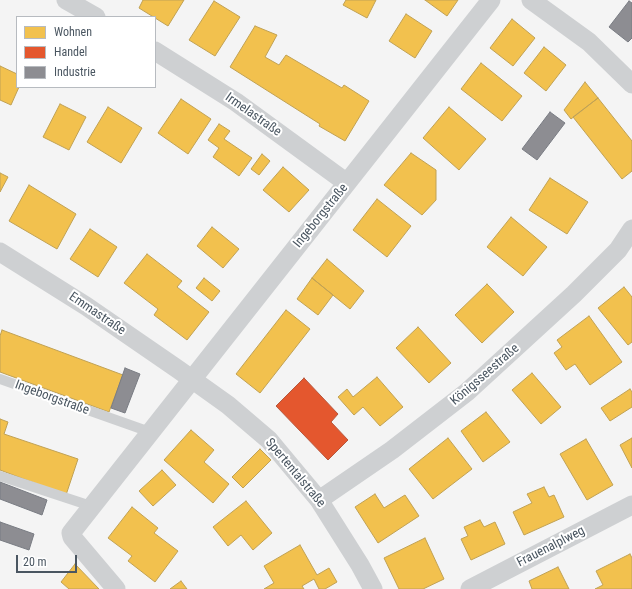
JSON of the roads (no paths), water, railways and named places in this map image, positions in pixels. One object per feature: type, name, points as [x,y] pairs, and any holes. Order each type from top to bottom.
[{"type":"street","points":[[66,0],[94,16]]},
{"type":"street","name":"Ingeborgstraße","points":[[116,589],[72,537],[71,533],[491,0]]},
{"type":"street","points":[[532,0],[589,42],[632,84]]},
{"type":"street","name":"Irmelastraße","points":[[156,52],[236,102],[348,183]]},
{"type":"street","name":"Königsseestraße","points":[[319,500],[392,450],[467,392],[574,294],[618,250],[632,229]]},
{"type":"street","name":"Emmastraße","points":[[0,252],[86,306],[191,379]]},
{"type":"street","name":"Spertentalstraße","points":[[191,379],[228,405],[269,440],[319,500],[360,565],[373,589]]},
{"type":"street","name":"Frauenalplweg","points":[[470,589],[632,505]]},
{"type":"lane","name":"Ingeborgstraße","points":[[0,379],[150,432]]},
{"type":"lane","points":[[0,476],[91,506]]}]
